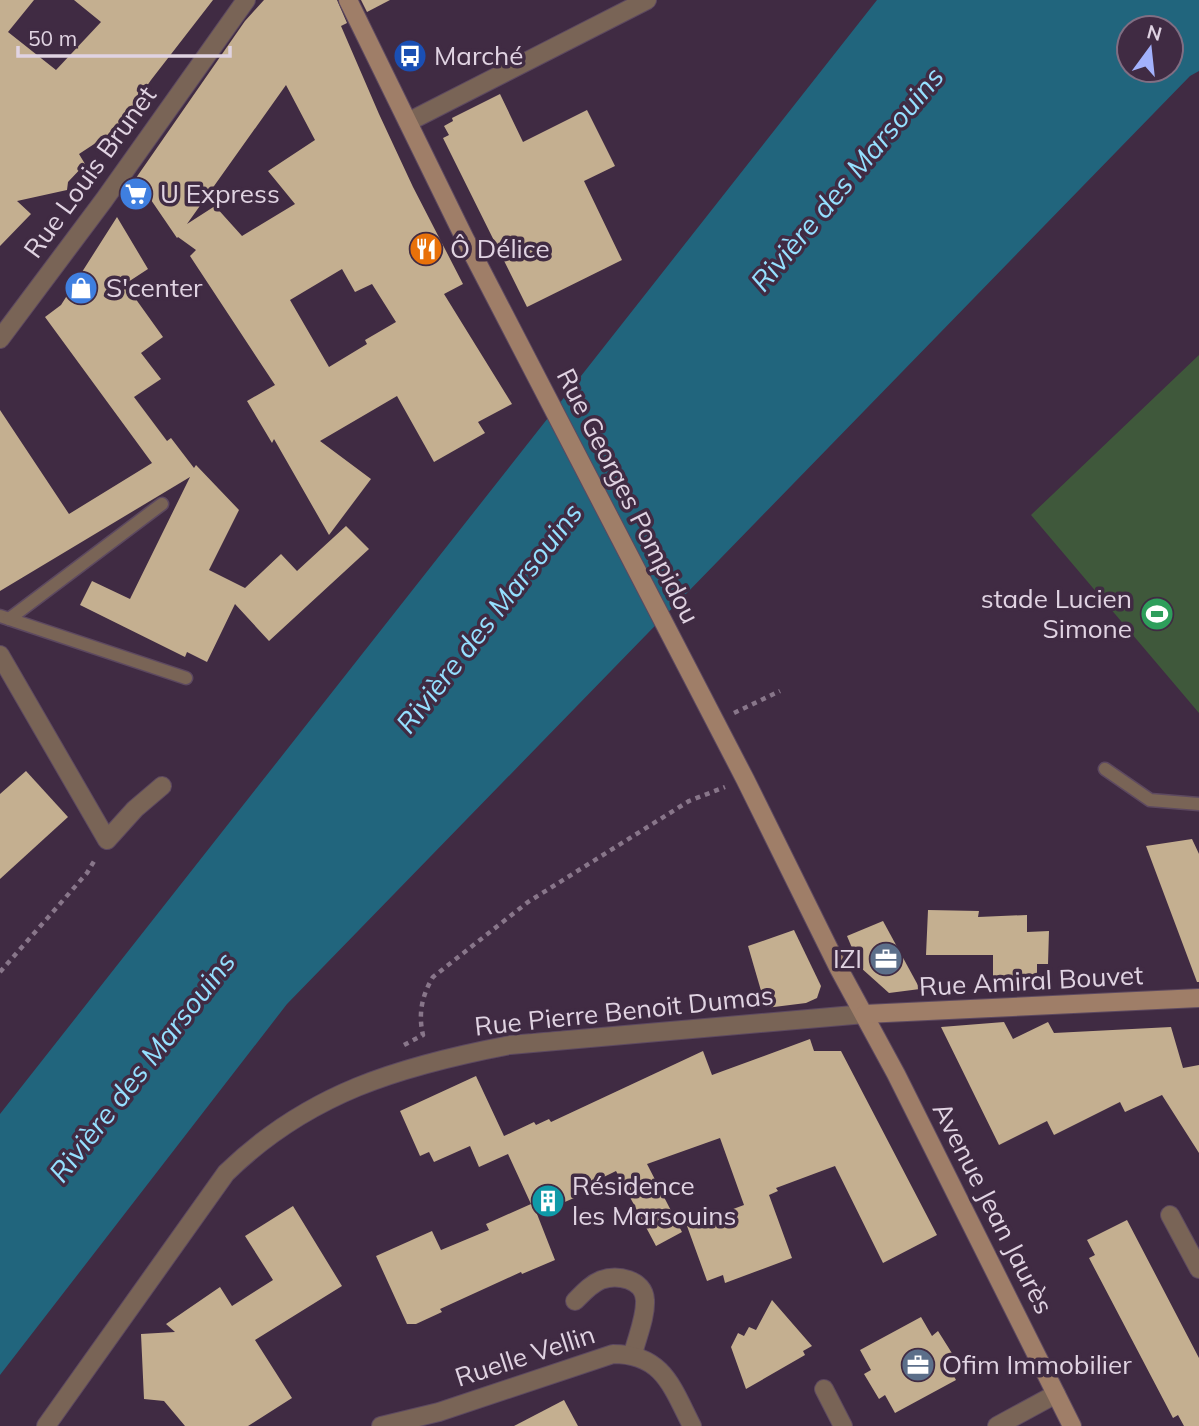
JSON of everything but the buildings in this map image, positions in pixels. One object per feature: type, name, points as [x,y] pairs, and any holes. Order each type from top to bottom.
[{"type":"main road","name":"Rue Georges Pompidou","points":[[348,0],[464,236],[745,779],[839,969],[865,1014]]},
{"type":"main road","name":"Rue Amiral Bouvet","points":[[865,1014],[1199,998]]},
{"type":"main road","name":"Avenue Jean Jaurès","points":[[865,1014],[1072,1426]]},
{"type":"street","name":"Rue Louis Brunet","points":[[0,340],[104,200],[246,0]]},
{"type":"street","points":[[408,122],[648,0]]},
{"type":"street","points":[[0,655],[107,840],[135,809],[162,786]]},
{"type":"street","name":"Rue Pierre Benoit Dumas","points":[[47,1426],[226,1173],[253,1147],[313,1107],[393,1072],[510,1045],[865,1014]]},
{"type":"street","points":[[1170,1215],[1199,1269]]},
{"type":"street","points":[[575,1301],[590,1286],[601,1280],[614,1277],[638,1284],[645,1296],[644,1310],[633,1354]]},
{"type":"street","name":"Ruelle Vellin","points":[[381,1426],[442,1419],[613,1354],[633,1354],[652,1364],[668,1380],[692,1426]]},
{"type":"street","points":[[824,1389],[842,1426]]},
{"type":"street","points":[[997,1426],[1056,1394]]},
{"type":"lane","points":[[5,618],[162,504]]},
{"type":"lane","points":[[5,618],[186,678]]},
{"type":"lane","points":[[1105,769],[1150,800],[1199,803]]},
{"type":"path","points":[[715,722],[780,691]]},
{"type":"path","points":[[394,1049],[423,1035],[419,1019],[425,990],[433,977],[528,902],[689,802],[745,779]]},
{"type":"path","points":[[0,972],[87,873],[107,840]]},
{"type":"green space","name":"stade Lucien Simone","points":[[1199,355],[1199,713],[1031,515]]},
{"type":"water","name":"Rivière des Marsouins","points":[[877,0],[1199,0],[1199,71],[1185,81],[1185,14],[1115,14],[1115,84],[1182,84],[287,1004],[0,1375],[0,1114]]},
{"type":"place","name":"Marché","points":[[410,56]]},
{"type":"place","name":"U Express","points":[[136,194]]},
{"type":"place","name":"Ô Délice","points":[[426,249]]},
{"type":"place","name":"S'center","points":[[81,288]]},
{"type":"place","name":"stade Lucien Simone","points":[[1157,614]]},
{"type":"place","name":"IZI","points":[[886,959]]},
{"type":"place","name":"Résidence les Marsouins","points":[[548,1201]]},
{"type":"place","name":"Ofim Immobilier","points":[[918,1365]]}]
